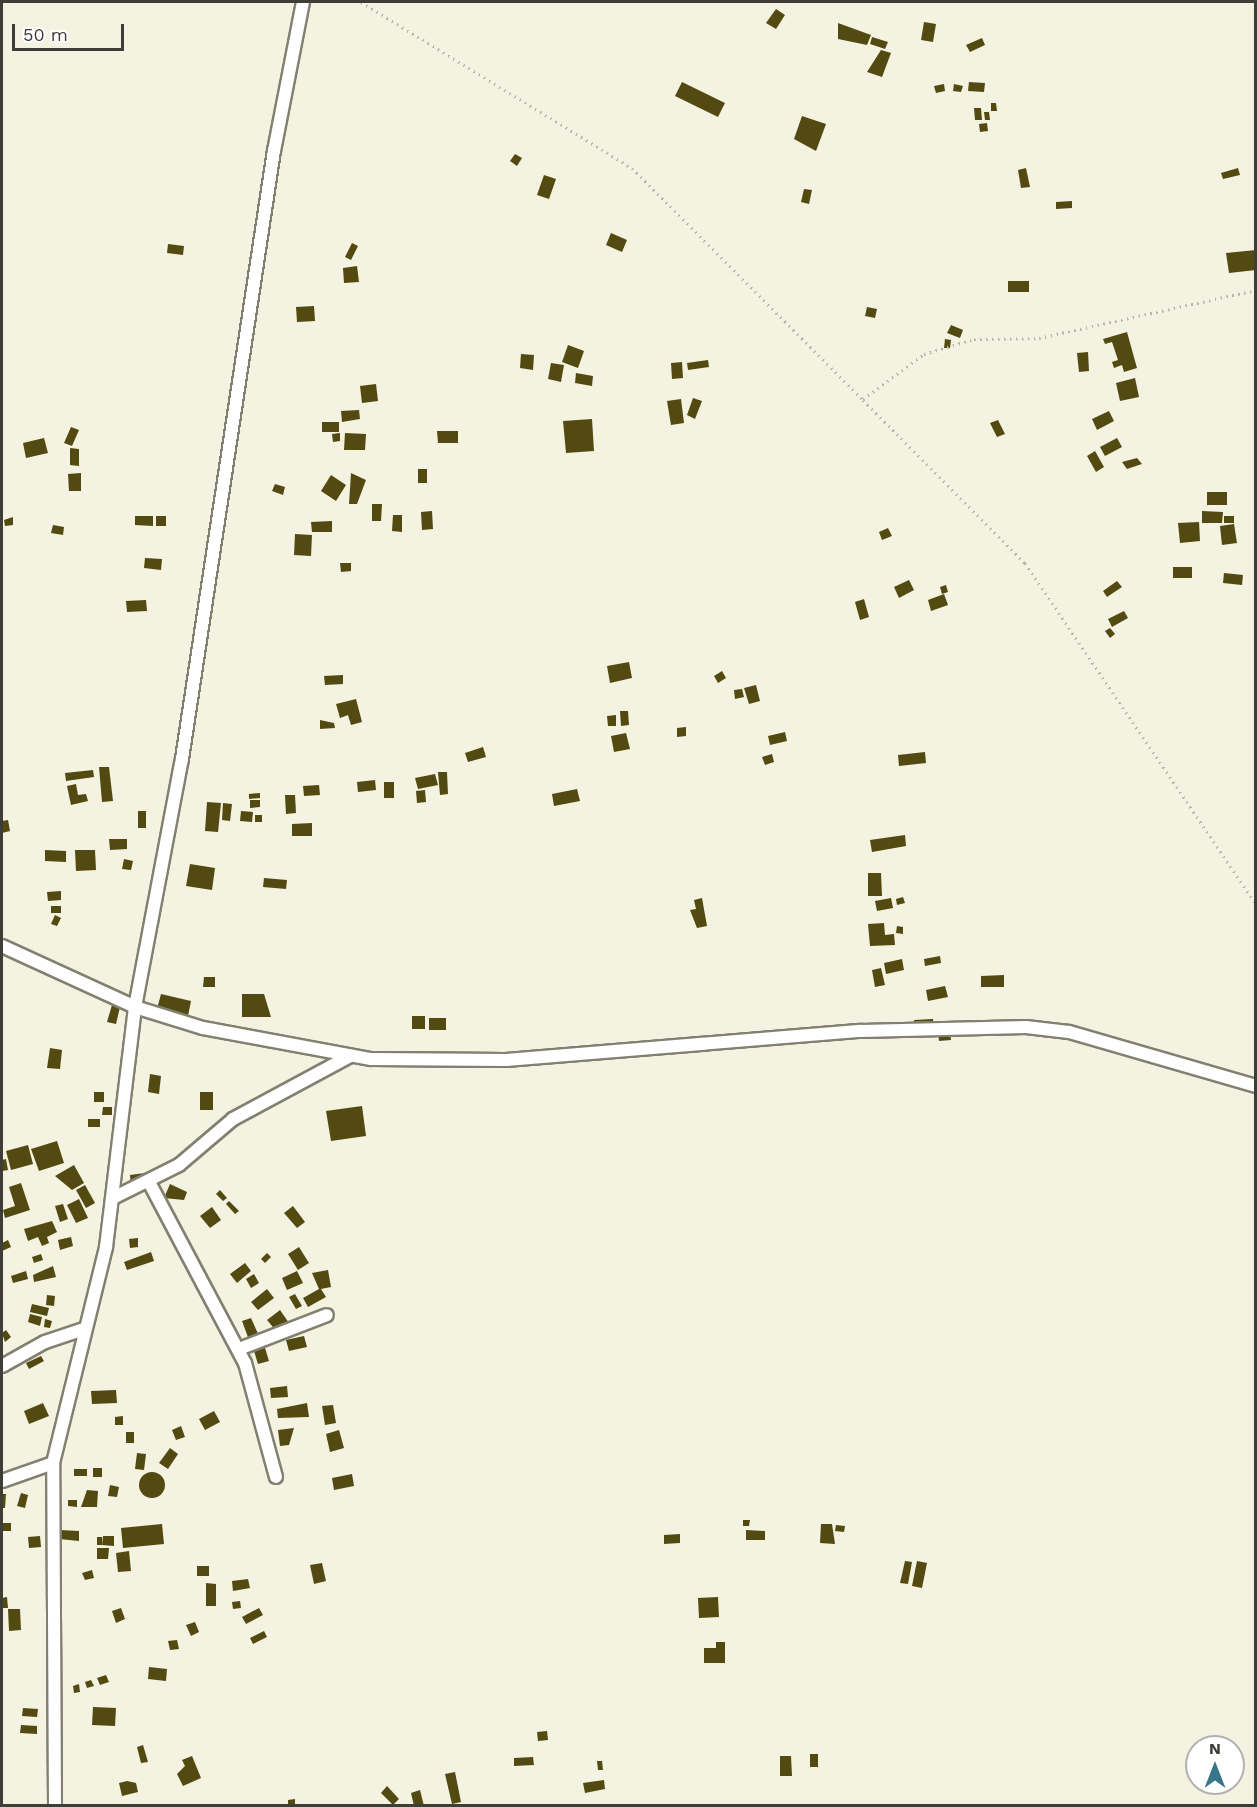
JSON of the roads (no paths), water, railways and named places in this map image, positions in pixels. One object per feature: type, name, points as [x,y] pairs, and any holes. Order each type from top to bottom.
[{"type":"street","points":[[55,1806],[53,1464],[84,1329],[98,1286],[113,1198],[135,1007],[182,759],[273,162],[303,2]]},
{"type":"street","points":[[2,946],[135,1007],[203,1029],[350,1056],[506,1060],[861,1031],[1026,1027],[1069,1032],[1256,1086]]},
{"type":"street","points":[[113,1198],[149,1182],[233,1119],[350,1056]]},
{"type":"street","points":[[149,1182],[239,1349],[276,1477]]},
{"type":"street","points":[[239,1349],[327,1315]]},
{"type":"street","points":[[2,1366],[45,1342],[84,1329]]},
{"type":"street","points":[[2,1481],[53,1464]]}]
